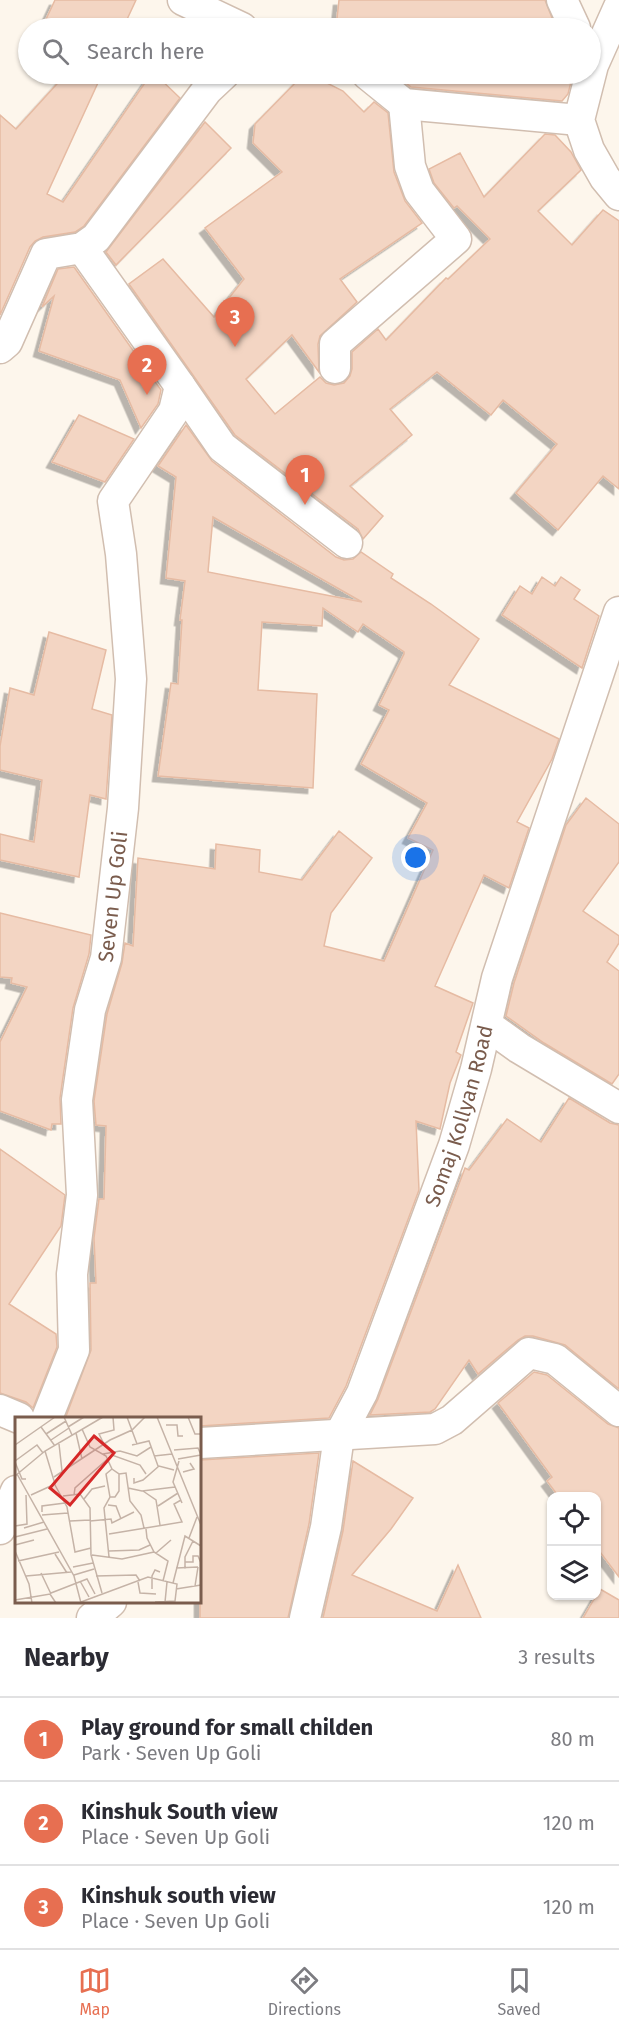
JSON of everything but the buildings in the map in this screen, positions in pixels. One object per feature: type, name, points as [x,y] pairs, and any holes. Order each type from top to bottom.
[{"type":"street","points":[[183,0],[221,18]]},
{"type":"street","points":[[562,0],[570,18]]},
{"type":"street","points":[[601,44],[619,7]]},
{"type":"street","points":[[0,348],[7,342],[46,254],[82,248],[96,238],[213,84]]},
{"type":"street","points":[[379,84],[404,104],[579,120]]},
{"type":"street","points":[[587,84],[579,120],[589,150],[605,178],[619,195]]},
{"type":"street","points":[[335,368],[335,344],[456,239],[419,191],[410,166],[404,104]]},
{"type":"street","points":[[82,248],[222,447],[347,543]]},
{"type":"street","name":"Seven Up Goli","points":[[48,1417],[74,1350],[72,1274],[82,1195],[77,1100],[90,1010],[106,958],[123,808],[131,679],[121,554],[113,501],[174,411],[180,386]]},
{"type":"street","name":"Somaj Kollyan Road","points":[[305,1618],[326,1527],[339,1436],[362,1393],[454,1145],[476,1069],[497,978],[619,612]]},
{"type":"street","points":[[487,1025],[519,1048],[619,1108]]},
{"type":"street","points":[[201,1443],[435,1429],[452,1420],[529,1353],[555,1359],[619,1411]]},
{"type":"street","points":[[0,1410],[15,1417]]},
{"type":"street","points":[[0,1529],[15,1493]]},
{"type":"street","points":[[92,1618],[110,1603]]},
{"type":"place","name":"Kinshuk south view","points":[[235,347]]},
{"type":"place","name":"Kinshuk South view","points":[[147,395]]},
{"type":"place","name":"Play ground for small childen","points":[[305,505]]}]
